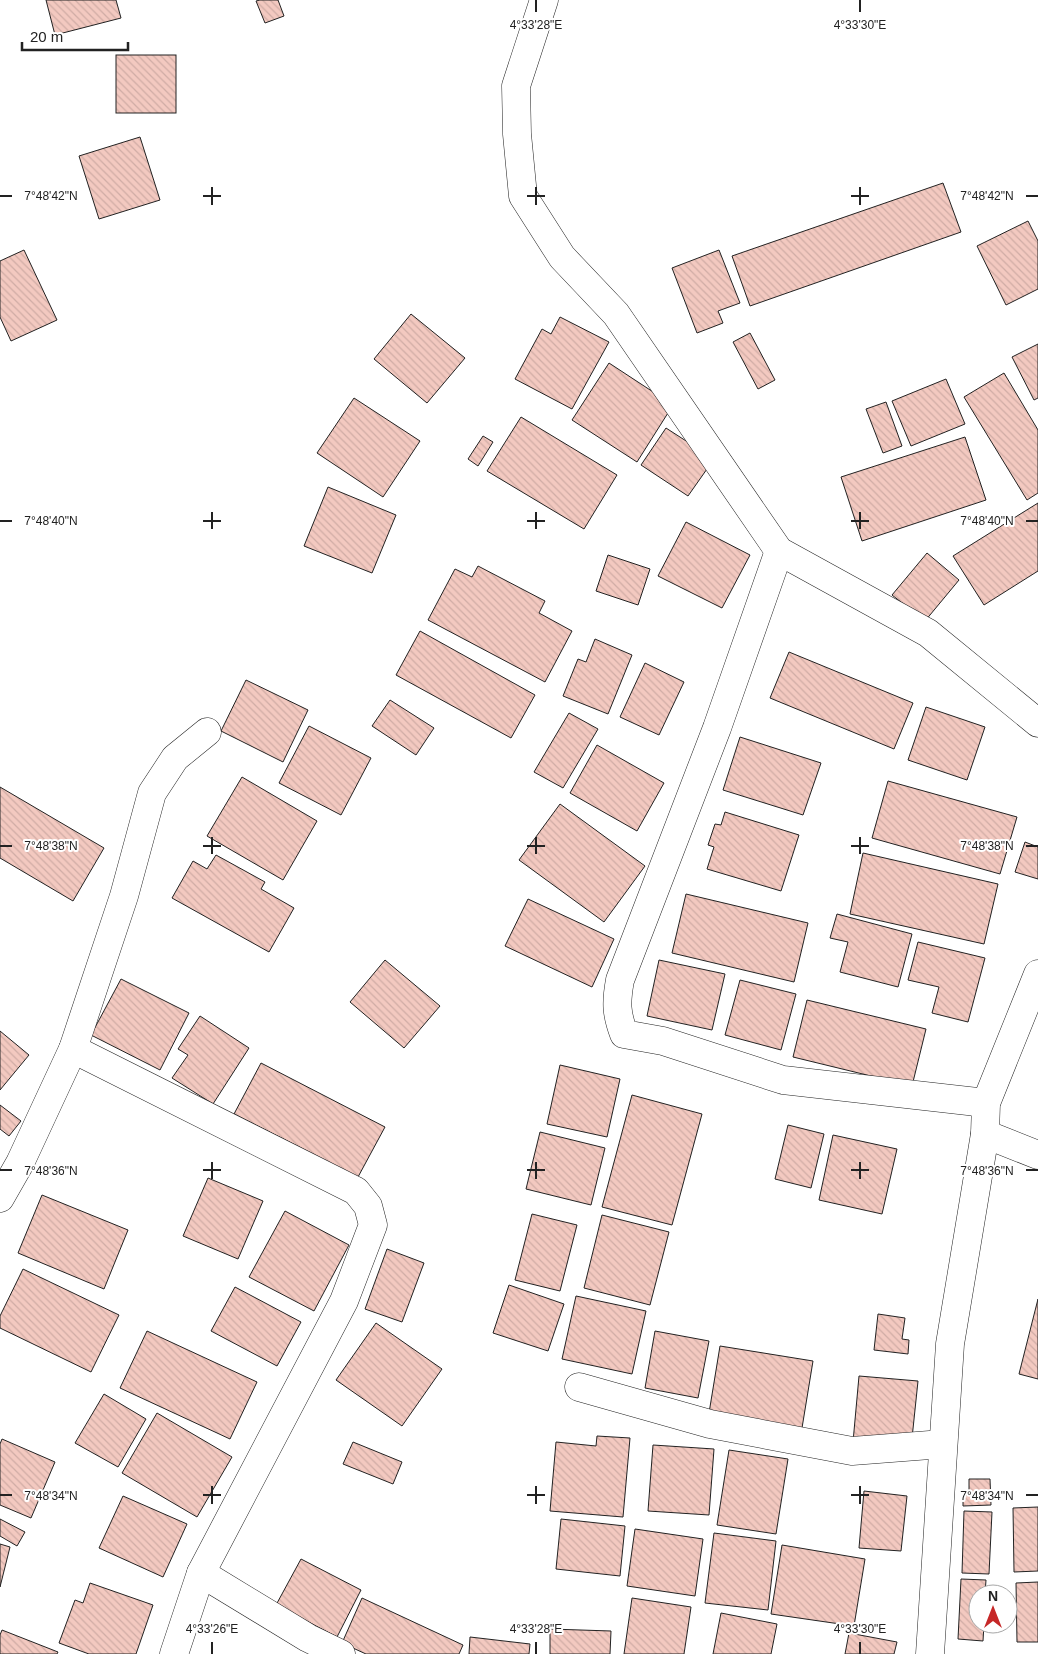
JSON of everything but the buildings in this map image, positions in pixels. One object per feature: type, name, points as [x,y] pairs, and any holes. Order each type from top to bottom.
[{"type":"street","points":[[544,0],[516,86],[517,134],[524,196],[562,257],[616,314],[779,551],[928,633],[1038,723]]},
{"type":"street","points":[[779,551],[717,728],[620,980],[616,1002],[618,1018],[624,1034],[663,1041],[783,1080],[986,1103]]},
{"type":"street","points":[[0,1198],[20,1163],[73,1049],[124,896],[152,793],[175,758],[207,732]]},
{"type":"street","points":[[930,1654],[950,1344],[985,1134],[986,1103],[1038,974]]},
{"type":"street","points":[[73,1049],[356,1191],[368,1206],[373,1225],[344,1301],[201,1573],[174,1654]]},
{"type":"street","points":[[985,1134],[1038,1155]]},
{"type":"street","points":[[579,1387],[710,1424],[852,1451],[943,1444]]},
{"type":"street","points":[[201,1573],[308,1638],[341,1654]]}]
